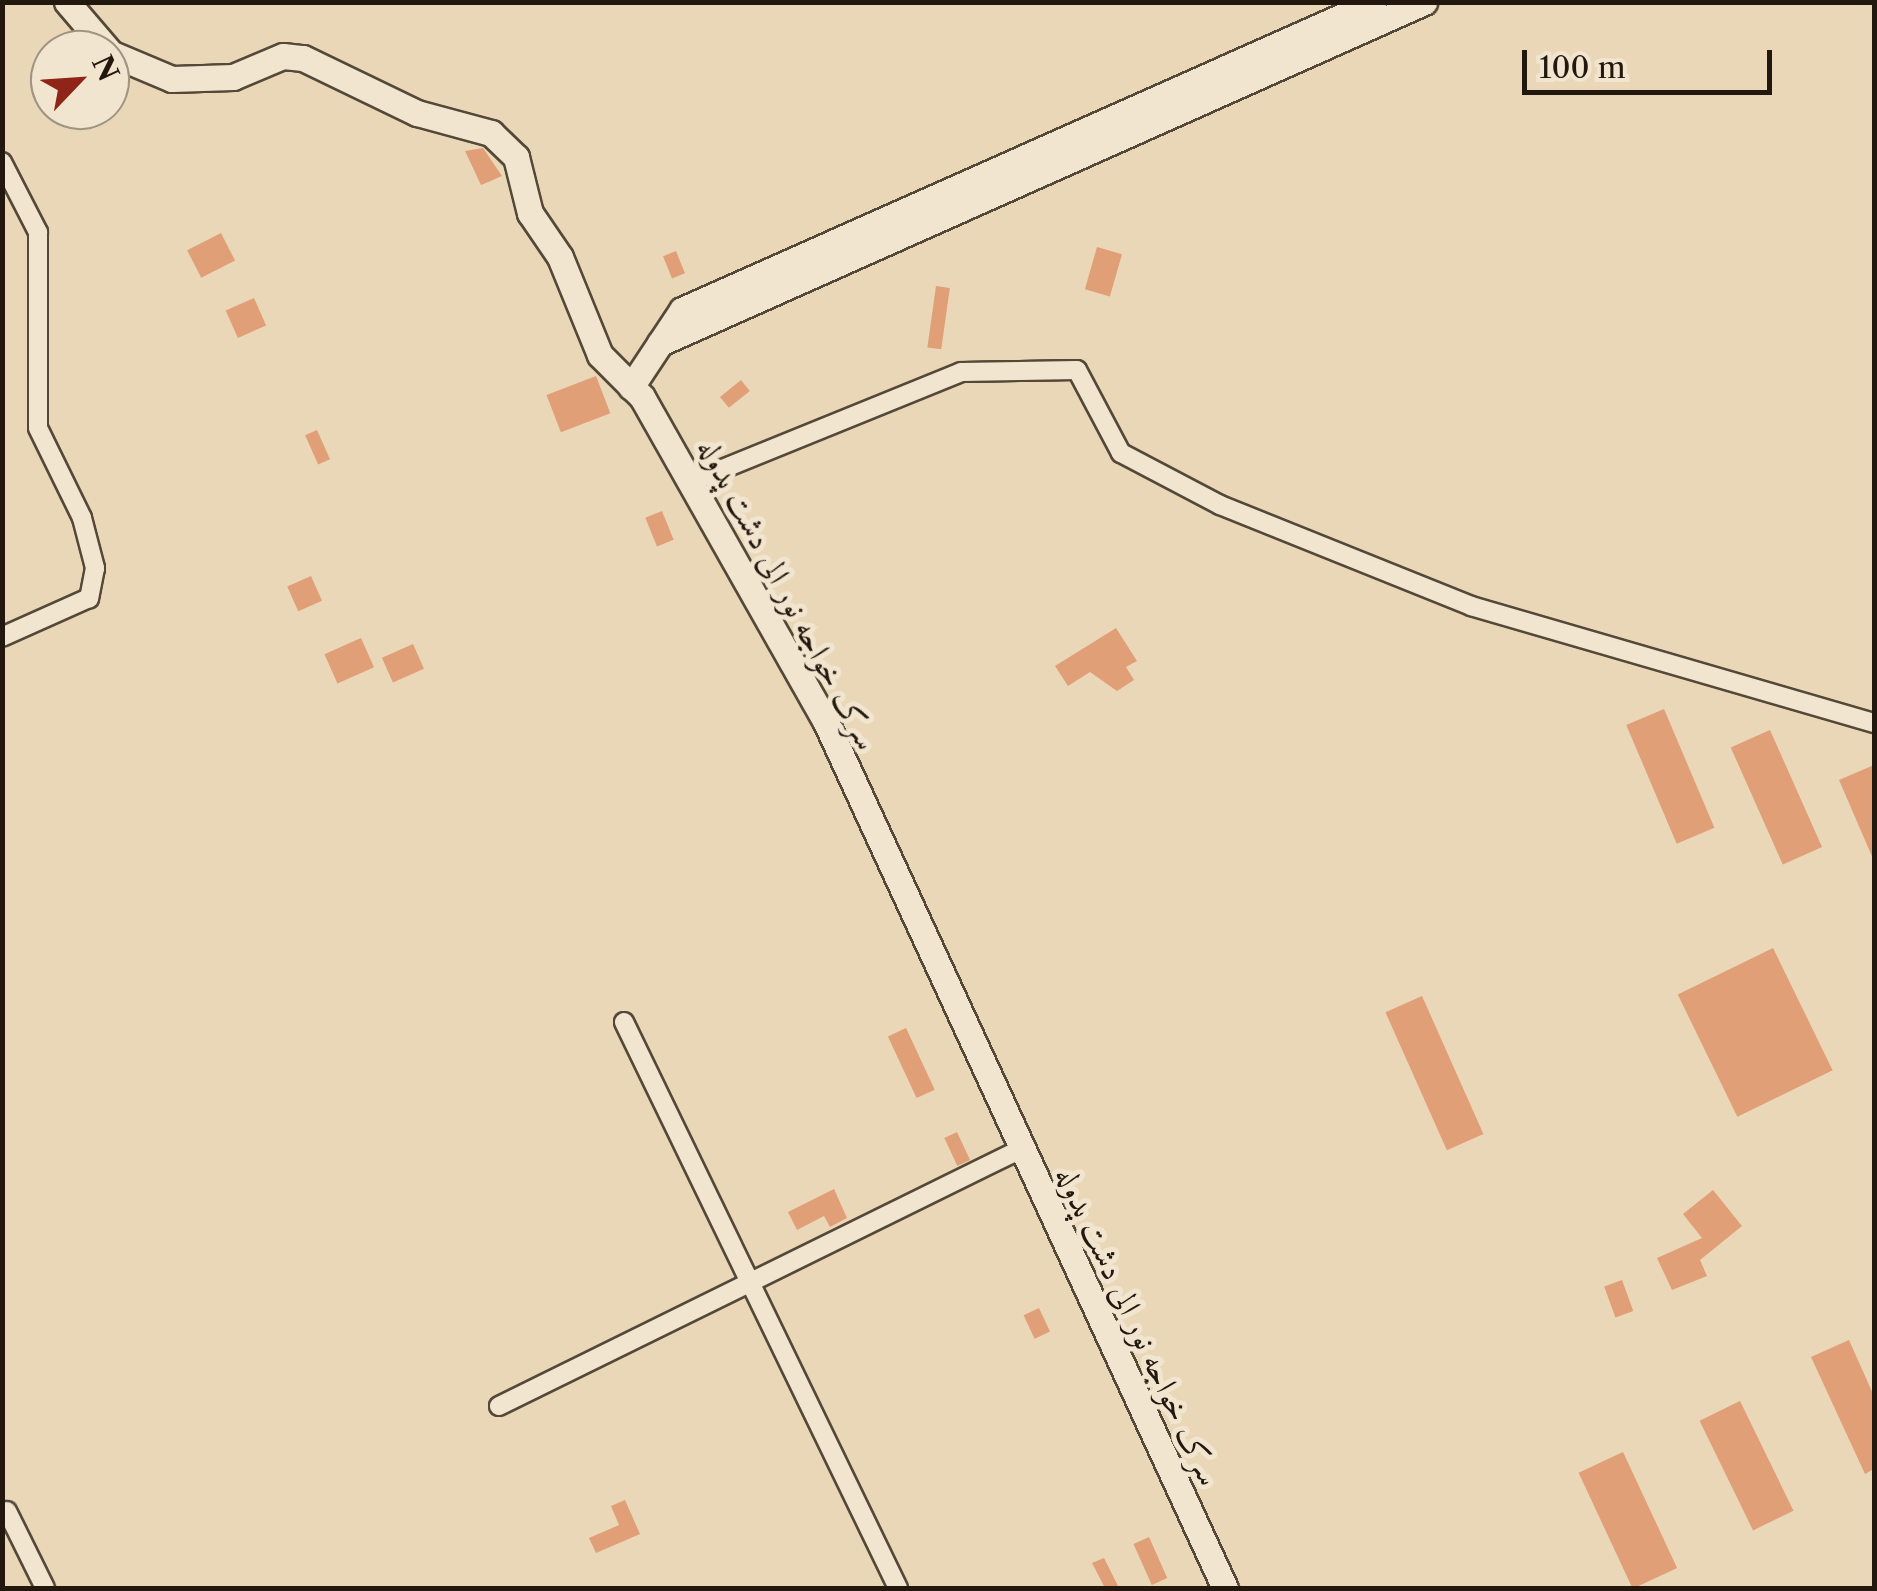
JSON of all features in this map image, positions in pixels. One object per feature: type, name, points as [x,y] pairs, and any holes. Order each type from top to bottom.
[{"type":"main road","name":"سرک خواجه نور الی دشت پدوله","points":[[67,2],[91,30]]},
{"type":"main road","points":[[631,387],[682,310],[1374,2]]},
{"type":"main road","points":[[660,343],[1424,2]]},
{"type":"main road","name":"سرک خواجه نور الی دشت پدوله","points":[[130,61],[172,79],[234,77],[283,56],[303,58],[417,113],[491,133],[516,157],[530,213],[560,257],[600,355],[631,387],[692,481],[825,720],[1019,1150],[1225,1588]]},
{"type":"street","points":[[2,162],[38,232],[38,428],[82,518],[95,568],[89,598],[2,637]]},
{"type":"street","points":[[692,481],[961,372],[1078,370],[1121,453],[1220,505],[1470,606],[1874,723]]},
{"type":"street","points":[[624,1022],[756,1281],[898,1588]]},
{"type":"street","points":[[499,1406],[1019,1150]]},
{"type":"street","points":[[4,1512],[45,1588]]},
{"type":"building","points":[[483,148],[502,176],[481,185],[465,151]]},
{"type":"building","points":[[221,233],[235,261],[201,278],[187,250]]},
{"type":"building","points":[[1097,247],[1122,254],[1110,296],[1085,289]]},
{"type":"building","points":[[676,251],[685,273],[672,278],[663,256]]},
{"type":"building","points":[[936,286],[950,288],[941,349],[927,347]]},
{"type":"building","points":[[254,298],[266,325],[238,338],[226,311]]},
{"type":"building","points":[[596,376],[610,413],[561,432],[547,395]]},
{"type":"building","points":[[741,380],[750,391],[729,408],[720,397]]},
{"type":"building","points":[[317,430],[330,459],[318,465],[305,435]]},
{"type":"building","points":[[662,511],[674,540],[657,546],[645,518]]},
{"type":"building","points":[[311,576],[322,601],[298,611],[287,587]]},
{"type":"building","points":[[1116,628],[1137,661],[1126,667],[1134,680],[1117,691],[1090,672],[1068,686],[1055,666]]},
{"type":"building","points":[[361,638],[374,667],[337,684],[324,654]]},
{"type":"building","points":[[413,644],[424,669],[393,682],[382,658]]},
{"type":"building","points":[[1664,709],[1714,828],[1677,844],[1626,725]]},
{"type":"building","points":[[1770,730],[1822,847],[1783,864],[1731,747]]},
{"type":"building","points":[[1874,765],[1874,861],[1839,780]]},
{"type":"building","points":[[1773,948],[1833,1070],[1737,1117],[1678,994]]},
{"type":"building","points":[[1422,996],[1483,1134],[1447,1150],[1385,1012]]},
{"type":"building","points":[[906,1028],[935,1090],[917,1098],[888,1036]]},
{"type":"building","points":[[957,1132],[970,1160],[957,1166],[944,1138]]},
{"type":"building","points":[[834,1189],[847,1218],[830,1227],[824,1216],[797,1230],[788,1212]]},
{"type":"building","points":[[1713,1190],[1742,1226],[1700,1260],[1707,1276],[1672,1290],[1657,1258],[1702,1238],[1683,1214]]},
{"type":"building","points":[[1622,1280],[1633,1311],[1615,1318],[1604,1286]]},
{"type":"building","points":[[1039,1308],[1050,1332],[1035,1339],[1024,1315]]},
{"type":"building","points":[[1849,1340],[1874,1396],[1874,1469],[1865,1474],[1811,1357]]},
{"type":"building","points":[[1740,1401],[1793,1511],[1753,1530],[1700,1421]]},
{"type":"building","points":[[1623,1452],[1677,1568],[1632,1588],[1579,1473]]},
{"type":"building","points":[[625,1500],[640,1534],[596,1553],[589,1538],[619,1525],[611,1506]]},
{"type":"building","points":[[1149,1537],[1167,1578],[1152,1585],[1133,1544]]},
{"type":"building","points":[[1104,1558],[1119,1588],[1105,1588],[1092,1563]]}]
